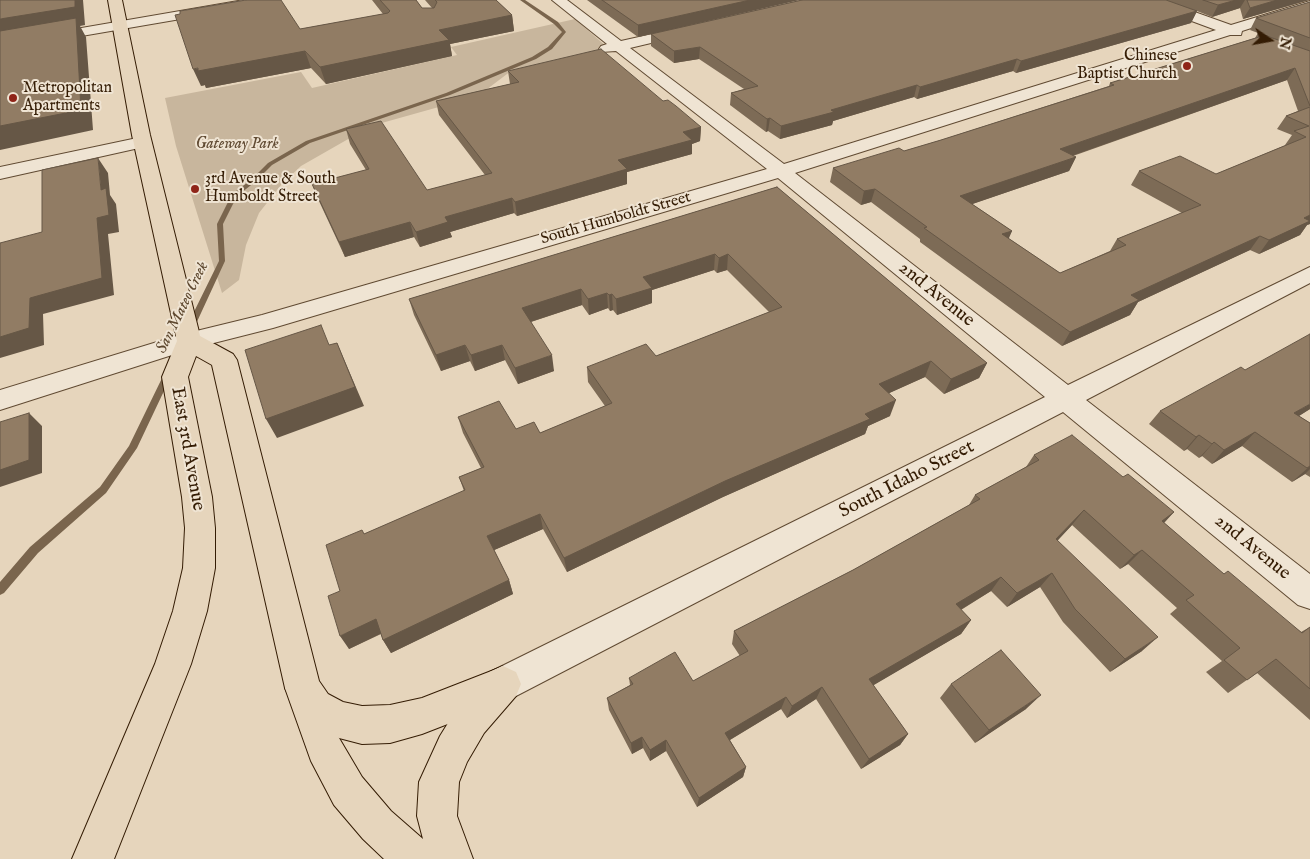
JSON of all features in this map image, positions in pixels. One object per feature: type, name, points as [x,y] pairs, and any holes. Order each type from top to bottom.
[{"type":"main road","points":[[115,0],[118,26],[142,142],[189,341],[223,344],[224,360],[302,688],[324,748],[348,791],[376,825],[414,859]]},
{"type":"main road","name":"East 3rd Avenue","points":[[93,859],[174,664],[190,611],[199,568],[200,528],[175,377],[189,341]]},
{"type":"main road","points":[[302,688],[315,707],[339,719],[362,725],[390,724],[422,716],[503,684]]},
{"type":"main road","points":[[452,859],[446,849],[437,816],[439,782],[453,749],[471,720],[503,684]]},
{"type":"street","points":[[0,46],[268,0]]},
{"type":"street","name":"2nd Avenue","points":[[559,0],[780,171],[1310,594]]},
{"type":"street","points":[[1148,0],[1257,39]]},
{"type":"street","name":"South Humboldt Street","points":[[223,344],[1069,82],[1310,5]]},
{"type":"street","points":[[592,53],[700,28]]},
{"type":"street","points":[[0,173],[142,142]]},
{"type":"street","name":"South Idaho Street","points":[[503,684],[1310,274]]},
{"type":"street","points":[[0,400],[189,341]]},
{"type":"green space","name":"Gateway Park","points":[[575,19],[608,48],[511,71],[478,96],[371,126],[301,166],[281,185],[259,213],[246,245],[239,280],[222,293],[176,146],[165,98],[301,72],[312,88],[457,55],[451,47]]},
{"type":"building","points":[[0,0],[75,0],[75,7],[0,19]]},
{"type":"building","points":[[246,0],[281,0],[300,29],[388,13],[390,11],[380,0],[416,0],[422,8],[434,8],[437,2],[435,0],[496,0],[512,15],[439,30],[449,40],[320,67],[305,51],[198,71],[198,68],[193,69],[175,15],[180,14],[180,11]]},
{"type":"building","points":[[602,0],[750,0],[638,25]]},
{"type":"building","points":[[802,0],[1166,0],[1197,11],[1021,61],[1017,59],[920,87],[917,85],[831,110],[834,112],[781,126],[770,118],[767,119],[731,93],[758,86],[700,47],[674,51],[651,34]]},
{"type":"building","points":[[1203,0],[1236,0],[1218,5]]},
{"type":"building","points":[[1247,0],[1277,0],[1250,8]]},
{"type":"building","points":[[1310,2],[1310,38],[1256,18]]},
{"type":"building","points":[[76,18],[81,110],[0,126],[0,31]]},
{"type":"building","points":[[1258,33],[1310,51],[1310,106],[1295,68],[1060,149],[1076,157],[960,196],[1012,231],[1002,234],[1060,273],[1126,245],[1117,239],[1201,205],[1139,171],[1180,156],[1216,174],[1306,137],[1294,131],[1309,126],[1286,116],[1310,107],[1310,215],[1304,218],[1310,221],[1269,240],[1260,236],[1131,295],[1139,300],[1070,332],[924,228],[927,227],[875,189],[864,191],[833,168],[899,148],[904,151],[941,140],[1114,85],[1110,83],[1259,37]]},
{"type":"building","points":[[601,49],[663,101],[668,100],[701,127],[683,132],[692,140],[618,160],[627,169],[515,202],[512,198],[445,217],[448,222],[416,232],[410,222],[339,242],[312,184],[369,169],[346,129],[381,121],[427,190],[492,173],[436,101],[519,82],[508,71]]},
{"type":"building","points":[[98,158],[101,190],[106,188],[109,215],[97,218],[102,278],[30,298],[29,328],[0,337],[0,243],[42,232],[42,170]]},
{"type":"building","points":[[777,187],[987,363],[951,379],[931,361],[879,384],[896,400],[865,414],[870,419],[725,481],[564,558],[540,514],[487,536],[509,580],[383,640],[376,619],[340,636],[328,596],[340,591],[326,545],[362,530],[364,534],[465,490],[459,477],[484,467],[458,417],[499,401],[516,429],[534,422],[540,433],[612,403],[587,367],[646,344],[656,356],[782,307],[728,254],[719,258],[715,254],[643,277],[652,288],[616,299],[612,294],[609,295],[607,293],[588,299],[581,289],[522,308],[552,355],[515,368],[502,345],[471,355],[465,345],[436,355],[409,299]]},
{"type":"building","points":[[321,325],[329,345],[337,343],[355,387],[266,419],[245,350]]},
{"type":"building","points":[[1310,334],[1310,404],[1294,413],[1310,423],[1310,466],[1307,468],[1255,432],[1224,450],[1214,442],[1212,444],[1199,435],[1196,437],[1160,411],[1241,367],[1245,370]]},
{"type":"building","points":[[29,413],[29,460],[0,470],[0,422]]},
{"type":"building","points":[[1072,435],[1123,477],[1128,474],[1174,512],[1162,521],[1224,574],[1228,571],[1302,633],[1310,627],[1310,689],[1276,659],[1247,680],[1224,660],[1240,648],[1186,600],[1194,595],[1142,550],[1134,555],[1084,510],[1056,539],[1158,637],[1125,659],[1075,609],[1052,573],[1017,593],[1001,577],[956,604],[971,620],[869,679],[908,734],[869,759],[822,687],[792,706],[786,697],[725,733],[746,767],[699,798],[666,740],[650,750],[642,737],[631,743],[607,698],[633,684],[629,678],[675,652],[693,681],[748,651],[734,631],[853,570],[980,499],[975,495],[1039,460],[1034,455]]},
{"type":"building","points":[[1001,650],[1041,695],[989,730],[951,684]]},
{"type":"waterway","name":"San Mateo Creek","points":[[191,326],[222,261],[220,224],[234,195],[253,181],[270,164],[308,142],[448,94],[534,58],[550,48],[564,32],[556,23],[522,0]]},
{"type":"waterway","name":"San Mateo Creek","points":[[0,590],[34,550],[103,490],[133,448],[168,374]]},
{"type":"place","name":"Chinese Baptist Church","points":[[1187,66]]},
{"type":"place","name":"Metropolitan Apartments","points":[[13,98]]},
{"type":"place","name":"3rd Avenue & South Humboldt Street","points":[[195,189]]}]
